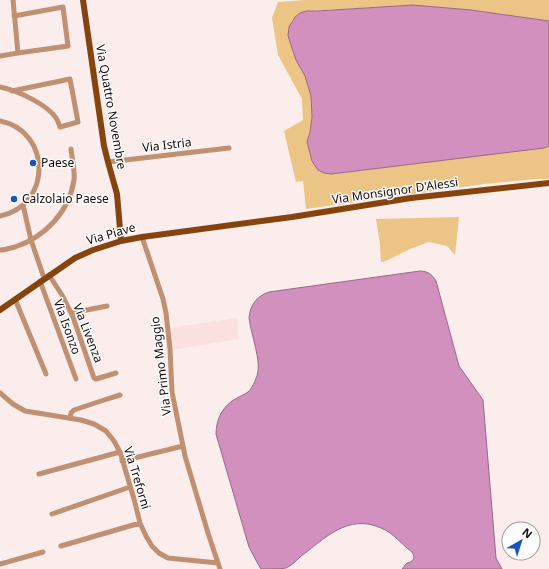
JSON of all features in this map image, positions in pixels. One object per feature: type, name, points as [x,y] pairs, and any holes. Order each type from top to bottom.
[{"type":"main road","name":"Via Quattro Novembre","points":[[83,0],[103,138],[117,194],[121,241]]},
{"type":"main road","name":"Via Monsignor D'Alessi","points":[[245,223],[411,198],[549,183]]},
{"type":"main road","name":"Via Piave","points":[[0,310],[44,278],[75,258],[93,250],[121,241],[142,237],[245,223]]},
{"type":"street","points":[[13,0],[18,53]]},
{"type":"street","points":[[0,56],[68,46],[64,7],[14,16]]},
{"type":"street","points":[[0,88],[6,88],[12,91],[31,98],[45,107],[56,118],[60,127],[78,122],[70,79],[12,91]]},
{"type":"street","points":[[0,121],[20,129],[26,135],[34,146],[40,166],[37,183],[29,198],[15,211],[0,216]]},
{"type":"street","name":"Via Istria","points":[[108,162],[229,148]]},
{"type":"street","points":[[0,250],[23,244],[31,240],[52,226],[61,214],[70,198],[74,179],[71,149]]},
{"type":"street","points":[[23,205],[31,240],[44,278]]},
{"type":"street","name":"Via Primo Maggio","points":[[142,237],[163,299],[166,313],[170,349],[172,392],[183,446],[218,562]]},
{"type":"street","name":"Via Livenza","points":[[44,278],[62,295],[71,313],[94,378],[96,379],[116,373]]},
{"type":"street","name":"Via Isonzo","points":[[44,278],[76,379]]},
{"type":"street","points":[[15,299],[46,374]]},
{"type":"street","points":[[71,313],[107,306]]},
{"type":"street","name":"Via Treforni","points":[[0,394],[25,411],[70,418],[101,427],[112,436],[120,452],[140,523],[152,546],[159,553],[172,559],[218,562]]},
{"type":"street","points":[[70,418],[71,413],[74,410],[120,395]]},
{"type":"street","points":[[122,461],[183,446]]},
{"type":"street","points":[[39,474],[120,452]]},
{"type":"street","points":[[52,514],[130,487]]},
{"type":"street","points":[[61,546],[140,523]]},
{"type":"street","points":[[0,564],[43,552]]},
{"type":"street","points":[[218,562],[220,569]]},
{"type":"shaded area","points":[[306,0],[549,0],[549,21],[471,10],[413,5],[306,11],[298,14],[292,20],[289,29],[289,39],[296,60],[305,76],[311,96],[312,117],[307,142],[315,166],[320,171],[331,174],[549,146],[549,179],[484,184],[306,209],[303,181],[296,182],[284,131],[303,120],[302,99],[278,55],[272,18],[278,2]]},
{"type":"shaded area","points":[[413,5],[471,10],[549,21],[549,146],[544,148],[331,174],[318,170],[312,161],[307,142],[312,117],[311,96],[305,76],[296,60],[288,36],[289,27],[295,17],[306,11]]},
{"type":"shaded area","points":[[459,217],[455,255],[447,246],[429,242],[381,262],[376,219]]},
{"type":"shaded area","points":[[420,271],[429,273],[436,281],[459,366],[483,400],[496,558],[502,569],[402,569],[413,559],[414,556],[412,552],[386,530],[369,524],[358,524],[347,526],[327,536],[292,565],[286,568],[261,569],[249,547],[216,434],[217,423],[221,413],[228,404],[249,391],[257,376],[258,363],[249,318],[253,305],[261,296],[269,292]]},
{"type":"shaded area","points":[[237,318],[239,339],[171,350],[169,328]]},
{"type":"place","name":"Paese","points":[[33,163]]},
{"type":"place","name":"Calzolaio Paese","points":[[14,199]]}]
